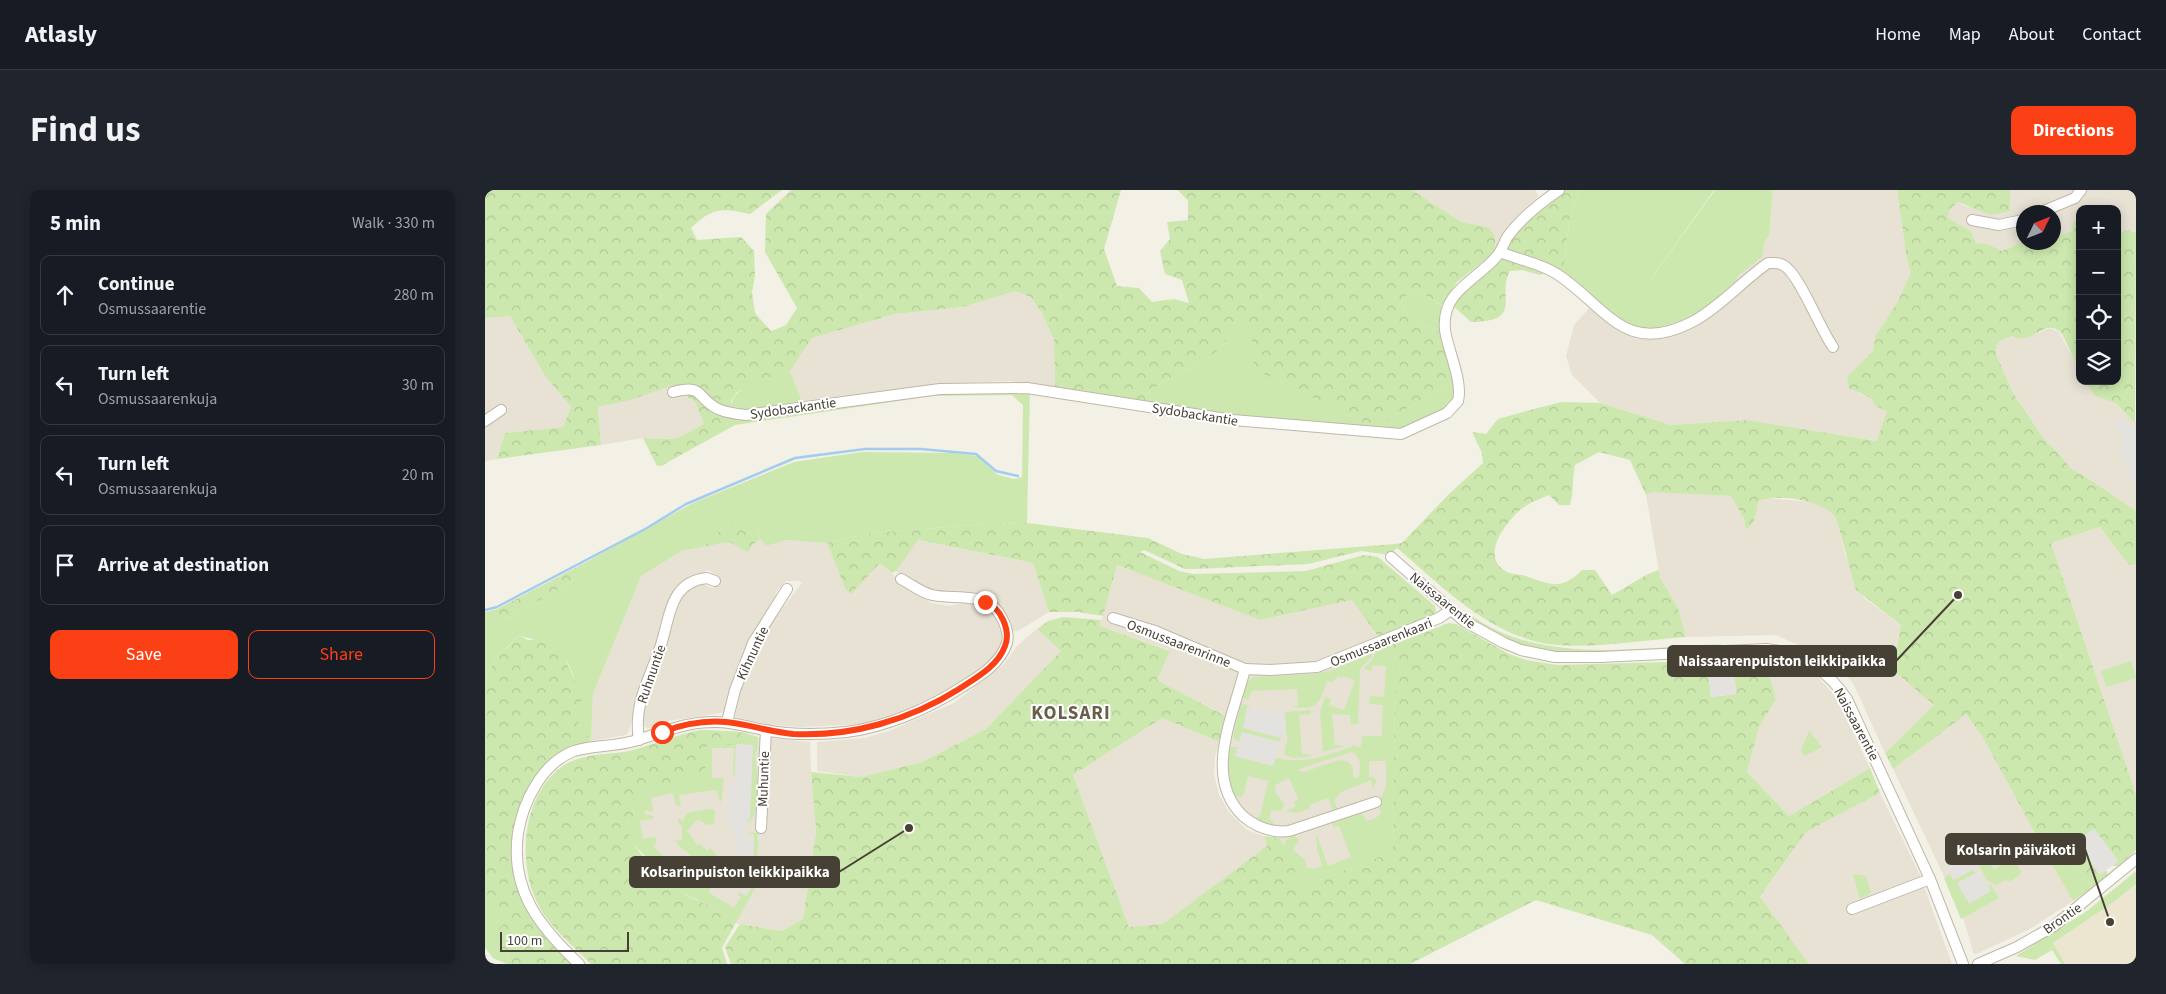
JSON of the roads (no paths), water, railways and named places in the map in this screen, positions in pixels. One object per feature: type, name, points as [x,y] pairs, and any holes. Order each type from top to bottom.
[{"type":"street","name":"Sydobackantie","points":[[673,392],[685,389],[697,390],[720,410],[746,415],[940,388],[1027,388],[1233,420],[1401,434],[1433,421],[1456,406],[1459,396],[1445,331],[1445,314],[1457,291],[1500,252],[1515,227],[1530,211],[1559,190]]},
{"type":"street","points":[[2058,205],[2075,198],[2081,190]]},
{"type":"street","points":[[1972,220],[1999,226],[2016,222]]},
{"type":"street","points":[[1500,252],[1556,274],[1606,316],[1632,332],[1646,334],[1671,330],[1693,321],[1767,263],[1778,263],[1784,266],[1798,283],[1833,348]]},
{"type":"street","points":[[485,422],[501,410]]},
{"type":"street","name":"Naissaarentie","points":[[1391,557],[1472,626],[1521,650],[1555,657],[1600,657],[1767,649],[1787,653],[1807,661],[1830,677],[1847,699],[1930,879],[1963,964]]},
{"type":"street","name":"Ruhnuntie","points":[[639,740],[637,716],[641,697],[661,645],[671,606],[689,584],[707,578],[715,581]]},
{"type":"street","points":[[579,964],[543,926],[529,906],[521,885],[517,862],[517,841],[527,800],[539,780],[558,760],[583,749],[639,740],[683,724],[727,722],[793,734],[846,732],[874,726],[901,717],[947,697],[978,677],[1003,653],[1008,640],[1003,622],[999,613],[989,604],[928,594],[901,579]]},
{"type":"street","name":"Kihnuntie","points":[[727,722],[735,690],[747,656],[787,589]]},
{"type":"street","name":"Osmussaarenkaari","points":[[1245,669],[1270,670],[1317,667],[1439,618],[1451,610]]},
{"type":"street","name":"Osmussaarenrinne","points":[[1113,618],[1155,631],[1245,669]]},
{"type":"street","points":[[1245,669],[1223,755],[1225,789],[1240,812],[1263,828],[1277,833],[1289,831],[1376,802]]},
{"type":"street","name":"Muhuntie","points":[[761,828],[766,730]]},
{"type":"street","name":"Brontie","points":[[1978,964],[2017,947],[2054,926],[2136,859]]},
{"type":"street","points":[[1852,909],[1930,879]]},
{"type":"waterway","points":[[485,610],[497,607],[647,528],[686,504],[795,458],[865,449],[921,449],[976,454],[996,471],[1018,476]]},
{"type":"place","name":"Naissaarenpuiston leikkipaikka","points":[[1958,595]]},
{"type":"place","name":"Kolsarinpuiston leikkipaikka","points":[[909,828]]},
{"type":"place","name":"Kolsarin päiväkoti","points":[[2110,922]]},
{"type":"district","name":"KOLSARI","points":[[1071,712]]}]
